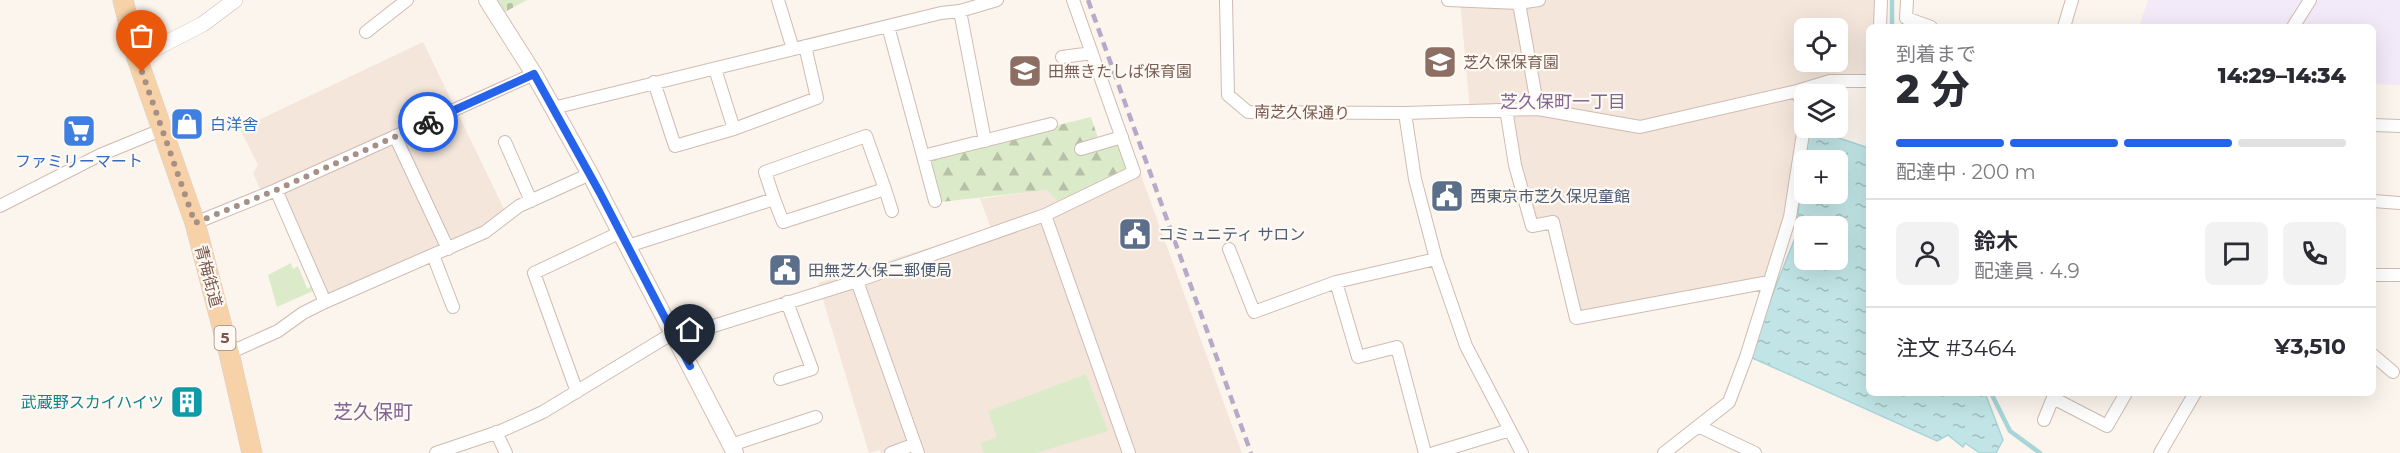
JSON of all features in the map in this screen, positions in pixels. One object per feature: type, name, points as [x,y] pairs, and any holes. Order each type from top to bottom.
[{"type":"main road","name":"青梅街道","points":[[123,0],[137,58],[195,223],[252,453]]},
{"type":"main road","points":[[487,0],[534,74],[590,174],[733,449]]},
{"type":"street","points":[[137,58],[203,24],[234,0]]},
{"type":"street","points":[[366,32],[407,0]]},
{"type":"street","points":[[654,82],[675,146],[734,129],[817,98],[799,47],[778,0]]},
{"type":"street","points":[[939,0],[941,13]]},
{"type":"street","points":[[553,108],[941,13],[960,11],[997,0]]},
{"type":"street","points":[[436,453],[496,432],[543,412],[674,335],[857,280],[1045,215],[1134,172],[1073,0]]},
{"type":"street","name":"南芝久保通り","points":[[1226,0],[1228,95],[1248,112],[1405,113],[1538,109],[1640,127],[1794,92]]},
{"type":"street","points":[[1448,0],[1469,3],[1519,3],[1539,0]]},
{"type":"street","points":[[1880,24],[1881,0]]},
{"type":"street","points":[[1907,0],[1906,18],[1923,24]]},
{"type":"street","points":[[2065,24],[2072,0]]},
{"type":"street","points":[[2295,24],[2310,0]]},
{"type":"street","points":[[1519,3],[1538,109]]},
{"type":"street","points":[[960,11],[985,141]]},
{"type":"street","points":[[888,26],[935,201]]},
{"type":"street","points":[[1062,57],[1092,53]]},
{"type":"street","points":[[715,69],[734,129]]},
{"type":"street","points":[[195,223],[276,190],[534,74]]},
{"type":"street","name":"南芝久保通り","points":[[1820,84],[1830,81],[1866,81]]},
{"type":"street","points":[[1506,109],[1515,165],[1532,226],[1553,222],[1576,318],[1769,282]]},
{"type":"street","points":[[1405,113],[1415,179],[1436,259],[1466,346],[1522,453]]},
{"type":"street","points":[[923,156],[1051,124]]},
{"type":"street","points":[[2376,125],[2400,126]]},
{"type":"street","points":[[0,206],[100,155],[161,130]]},
{"type":"street","points":[[395,136],[448,249]]},
{"type":"street","points":[[885,189],[783,222],[765,172],[866,136],[885,189],[892,211]]},
{"type":"street","points":[[1081,149],[1122,137]]},
{"type":"street","points":[[1664,453],[1729,402],[1790,217],[1802,138]]},
{"type":"street","points":[[505,142],[531,201]]},
{"type":"street","points":[[229,353],[278,331],[303,313],[324,302],[485,232],[519,206],[590,174]]},
{"type":"street","points":[[276,190],[324,302]]},
{"type":"street","points":[[577,392],[534,273],[625,239],[774,199]]},
{"type":"street","points":[[2376,201],[2400,203]]},
{"type":"street","points":[[1045,215],[1129,453]]},
{"type":"street","points":[[1229,249],[1254,312],[1336,282],[1436,259]]},
{"type":"street","points":[[433,255],[453,307]]},
{"type":"street","points":[[2376,275],[2400,275]]},
{"type":"street","points":[[857,280],[916,449],[891,453]]},
{"type":"street","points":[[1336,282],[1358,357],[1397,347],[1425,453]]},
{"type":"street","points":[[780,379],[812,369],[787,302]]},
{"type":"street","points":[[2376,358],[2393,372]]},
{"type":"street","points":[[2044,420],[2054,396],[2107,426],[2124,396]]},
{"type":"street","points":[[2160,453],[2192,396]]},
{"type":"street","points":[[733,449],[816,417]]},
{"type":"street","points":[[1700,427],[1755,453]]},
{"type":"street","points":[[1434,453],[1510,430]]},
{"type":"street","points":[[496,432],[506,453]]},
{"type":"shaded area","points":[[1460,0],[1881,0],[1880,24],[1866,24],[1866,81],[1847,84],[1794,84],[1794,138],[1802,138],[1799,150],[1794,150],[1794,171],[1769,282],[1576,318],[1553,223],[1532,226],[1506,110],[1470,110]]},
{"type":"shaded area","points":[[2148,0],[2400,0],[2400,85],[2376,84],[2376,24],[2140,24]]},
{"type":"shaded area","points":[[423,42],[507,215],[325,302],[276,191],[263,196],[253,173],[258,165],[240,129]]},
{"type":"shaded area","points":[[1138,167],[1242,453],[881,453],[880,450],[869,453],[818,283],[991,228],[980,199],[1047,189]]},
{"type":"green space","points":[[496,0],[527,0],[505,12]]},
{"type":"green space","points":[[1091,117],[1101,147],[1120,140],[1129,170],[1057,201],[1047,190],[941,202],[929,157]]},
{"type":"green space","points":[[291,263],[293,269],[298,266],[307,288],[312,287],[313,291],[277,307],[268,275]]},
{"type":"green space","points":[[1086,374],[1108,431],[1036,453],[984,453],[980,443],[997,437],[988,411]]},
{"type":"water","points":[[1808,138],[1839,138],[1866,147],[1866,396],[1986,396],[2003,440],[1996,453],[1980,453],[1965,443],[1963,447],[1948,435],[1937,441],[1748,356],[1794,241],[1794,270],[1848,270],[1848,216],[1798,216],[1799,204],[1848,204],[1848,150],[1806,150]]},
{"type":"waterway","points":[[1892,0],[1892,24]]},
{"type":"waterway","points":[[1992,396],[2010,431],[2040,453]]},
{"type":"railway","points":[[1088,0],[1251,453]]},
{"type":"way so far","points":[[142,72],[195,223],[276,190],[428,122]]},
{"type":"place","name":"芝久保保育園","points":[[1440,62]]},
{"type":"place","name":"田無きたしば保育園","points":[[1025,71]]},
{"type":"place","name":"白洋舎","points":[[187,124]]},
{"type":"place","name":"ファミリーマート","points":[[79,131]]},
{"type":"place","name":"西東京市芝久保児童館","points":[[1447,196]]},
{"type":"place","name":"コミュニティ サロン","points":[[1135,234]]},
{"type":"place","name":"田無芝久保二郵便局","points":[[785,270]]},
{"type":"place","name":"武蔵野スカイハイツ","points":[[187,402]]},
{"type":"district","name":"芝久保町一丁目","points":[[1563,102]]},
{"type":"district","name":"芝久保町","points":[[373,412]]},
{"type":"route","points":[[428,122],[534,74],[600,193],[690,366]]}]
